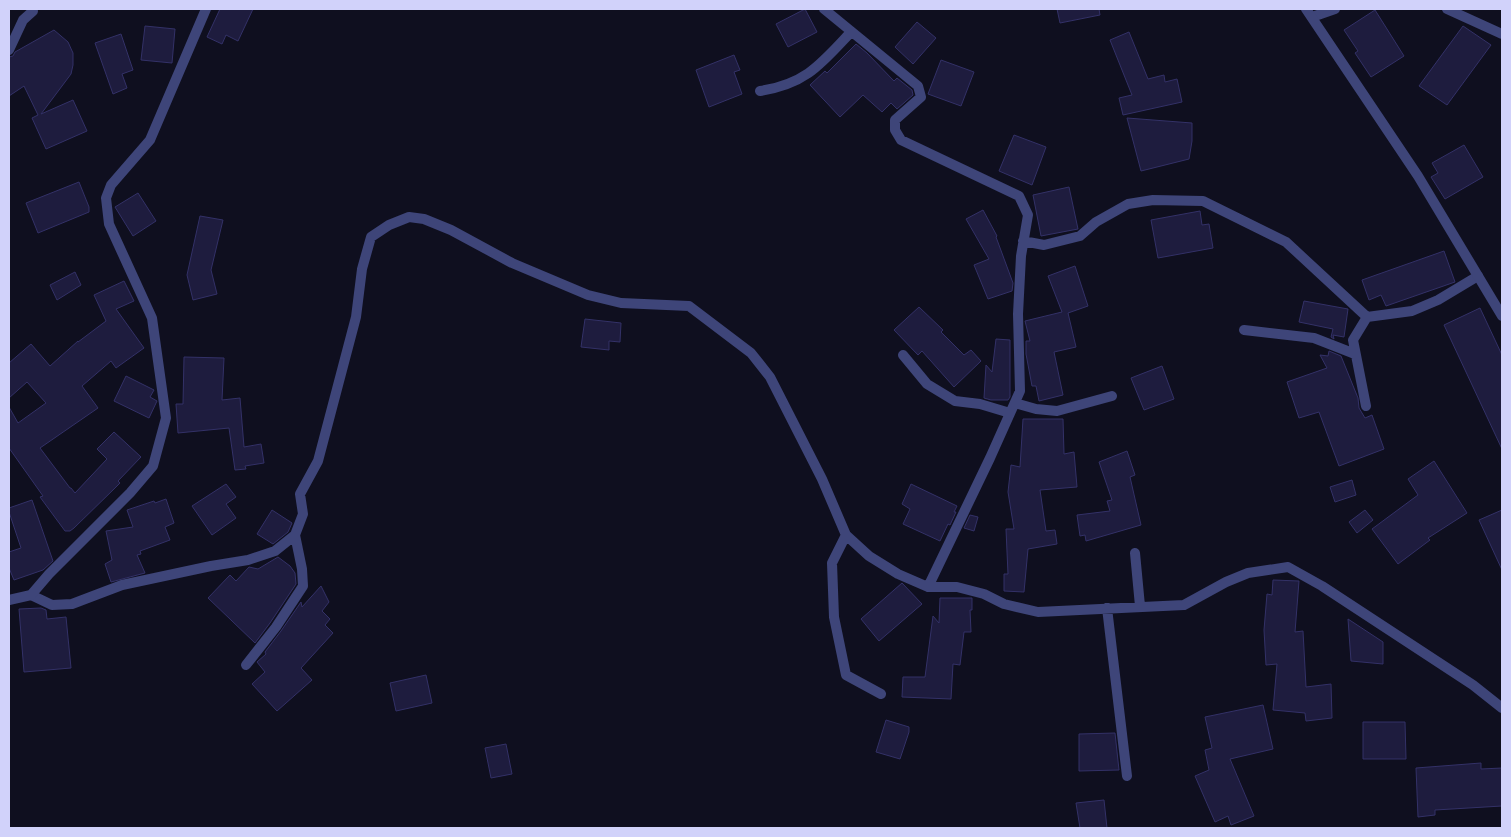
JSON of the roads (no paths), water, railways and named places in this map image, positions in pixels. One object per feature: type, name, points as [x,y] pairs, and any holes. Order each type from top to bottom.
[{"type":"street","points":[[9,600],[31,595],[49,574],[130,493],[153,466],[166,418],[152,318],[108,224],[106,198],[111,184],[150,140],[206,9]]},
{"type":"street","points":[[824,9],[918,86],[921,97],[895,120],[895,130],[901,140],[1019,196],[1028,215],[1023,241],[1018,314],[1020,391],[928,586]]},
{"type":"street","points":[[1335,9],[1309,13],[1418,176],[1502,316]]},
{"type":"street","points":[[1447,9],[1502,34]]},
{"type":"street","points":[[9,50],[23,20],[33,11]]},
{"type":"street","points":[[760,91],[785,86],[808,75],[851,32]]},
{"type":"street","points":[[1023,241],[1044,245],[1080,236],[1096,222],[1128,204],[1153,200],[1203,201],[1286,242],[1367,317]]},
{"type":"street","points":[[31,595],[52,605],[72,604],[122,585],[248,560],[275,551],[295,535],[303,514],[300,494],[318,462],[356,317],[362,269],[371,237],[389,225],[409,217],[424,219],[442,226],[512,263],[588,295],[621,303],[689,306],[751,353],[770,377],[822,479],[846,535],[869,556],[898,574],[928,586],[957,587],[984,594],[1004,604],[1038,612],[1184,604],[1248,573],[1288,567],[1322,586],[1457,675],[1502,708]]},
{"type":"street","points":[[1366,406],[1352,340],[1367,317],[1412,311],[1438,300],[1478,276]]},
{"type":"street","points":[[1244,330],[1314,338],[1355,354]]},
{"type":"street","points":[[903,355],[927,384],[955,400],[980,404],[1010,414]]},
{"type":"street","points":[[1015,403],[1036,409],[1056,411],[1112,396]]},
{"type":"street","points":[[246,665],[276,627],[303,586],[302,569],[295,535]]},
{"type":"street","points":[[846,535],[832,563],[834,617],[840,652],[846,675],[881,694]]},
{"type":"street","points":[[1135,553],[1140,606]]},
{"type":"street","points":[[1107,608],[1127,776]]}]
